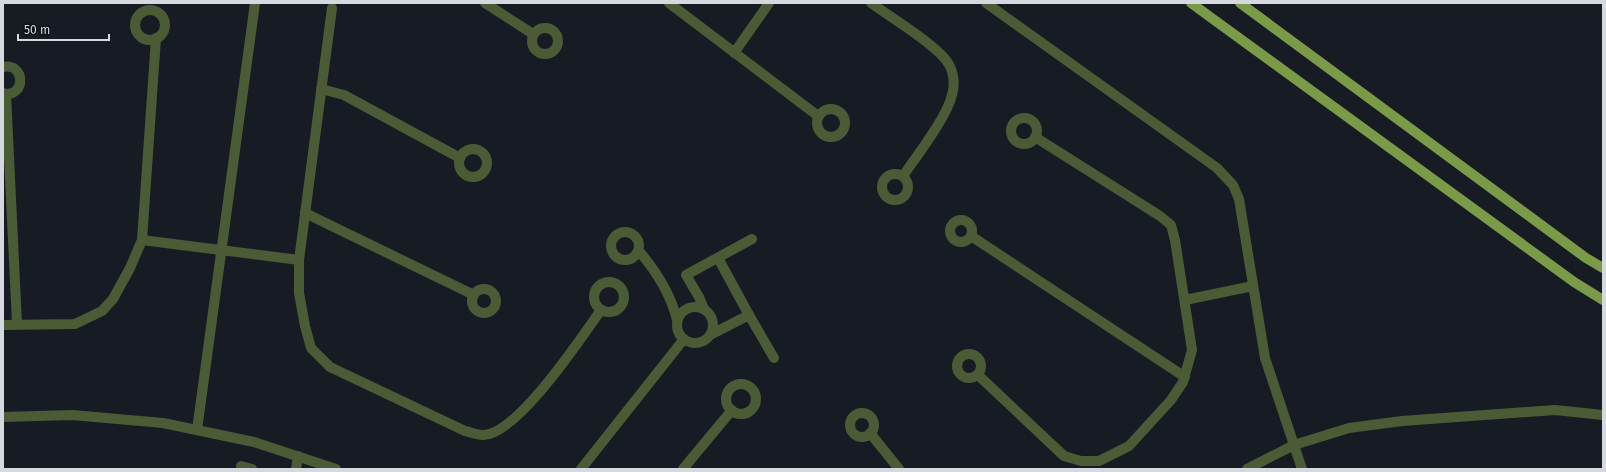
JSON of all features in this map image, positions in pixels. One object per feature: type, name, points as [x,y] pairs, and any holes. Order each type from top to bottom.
[{"type":"main road","points":[[1191,3],[1568,277],[1603,300]]},
{"type":"main road","points":[[1240,3],[1586,258],[1603,268]]},
{"type":"street","points":[[197,430],[255,3]]},
{"type":"street","points":[[485,3],[533,34]]},
{"type":"street","points":[[669,3],[818,116]]},
{"type":"street","points":[[734,53],[769,3]]},
{"type":"street","points":[[871,3],[938,52],[948,63],[954,78],[952,96],[943,115],[920,153],[903,176]]},
{"type":"street","points":[[986,3],[1217,168],[1233,185],[1238,199],[1265,358],[1302,469]]},
{"type":"street","points":[[332,8],[299,260],[299,293],[311,348],[330,367],[465,431],[484,435],[504,427],[517,416],[549,381],[600,310]]},
{"type":"street","points":[[3,325],[75,324],[102,311],[113,299],[130,268],[142,240],[156,38]]},
{"type":"street","points":[[3,67],[10,67],[14,69],[18,72],[21,80],[18,89],[11,94],[5,94],[17,324]]},
{"type":"street","points":[[321,89],[344,96],[460,158]]},
{"type":"street","points":[[978,375],[1064,456],[1081,461],[1099,461],[1129,446],[1171,400],[1185,377],[1192,350],[1175,240],[1171,226],[1160,216],[1035,137]]},
{"type":"street","points":[[305,213],[474,295]]},
{"type":"street","points":[[971,236],[1185,377]]},
{"type":"street","points":[[710,335],[713,323],[712,318],[704,309],[686,275],[752,239]]},
{"type":"street","points":[[142,240],[299,260]]},
{"type":"street","points":[[639,251],[649,264],[677,313],[677,329],[684,339],[695,343],[701,342],[710,335],[749,315]]},
{"type":"street","points":[[718,258],[774,358]]},
{"type":"street","points":[[1185,300],[1253,286]]},
{"type":"street","points":[[692,307],[699,297]]},
{"type":"street","points":[[677,313],[692,307],[704,309]]},
{"type":"street","points":[[713,323],[725,327]]},
{"type":"street","points":[[581,469],[684,339]]},
{"type":"street","points":[[683,469],[732,410]]},
{"type":"street","points":[[1247,469],[1294,445],[1349,428],[1402,421],[1555,410],[1603,415]]},
{"type":"street","points":[[3,416],[72,415],[164,423],[254,442],[336,469]]},
{"type":"street","points":[[870,433],[898,469]]},
{"type":"street","points":[[296,469],[298,456]]},
{"type":"street","points":[[242,466],[252,469]]}]
